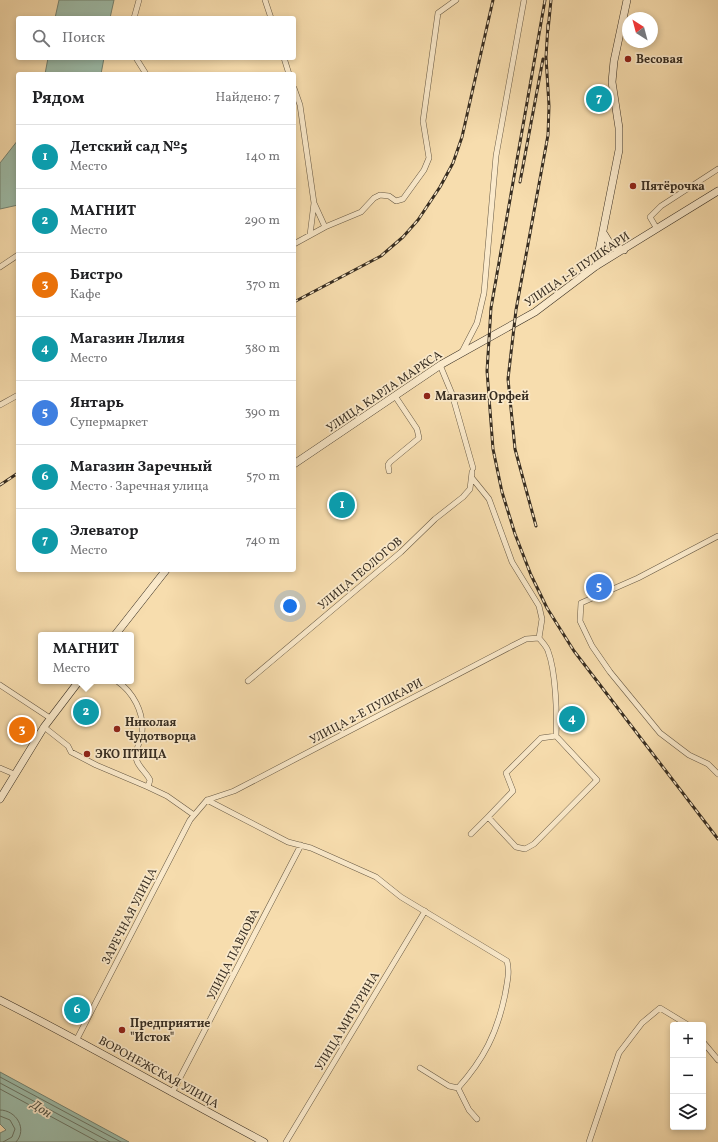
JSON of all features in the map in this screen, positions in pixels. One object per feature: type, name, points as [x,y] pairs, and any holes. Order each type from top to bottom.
[{"type":"main road","points":[[596,266],[604,234],[619,140],[612,82],[614,61],[627,0]]},
{"type":"main road","name":"УЛИЦА 1-Е ПУШКАРИ","points":[[488,339],[535,312],[596,266],[718,191]]},
{"type":"main road","points":[[604,234],[612,248],[624,250]]},
{"type":"main road","name":"УЛИЦА КАРЛА МАРКСА","points":[[296,463],[440,365],[488,339]]},
{"type":"main road","points":[[117,632],[164,572]]},
{"type":"main road","points":[[0,800],[14,774],[44,727],[77,684]]},
{"type":"main road","name":"ВОРОНЕЖСКАЯ УЛИЦА","points":[[0,1000],[77,1039],[172,1093],[264,1142]]},
{"type":"street","points":[[135,16],[139,0]]},
{"type":"street","points":[[265,0],[270,16]]},
{"type":"street","points":[[296,243],[325,227],[361,212],[374,198],[380,195],[389,196],[396,201],[403,199],[424,170],[429,158],[423,121],[438,13],[456,0]]},
{"type":"street","points":[[462,352],[477,323],[484,294],[496,156],[524,0]]},
{"type":"street","points":[[137,60],[145,72]]},
{"type":"street","points":[[285,60],[288,72]]},
{"type":"street","points":[[296,94],[300,105],[314,203],[310,235]]},
{"type":"street","points":[[657,229],[650,217],[656,211],[718,169]]},
{"type":"street","points":[[314,203],[325,227]]},
{"type":"street","points":[[0,267],[16,257]]},
{"type":"street","name":"УЛИЦА ГЕОЛОГОВ","points":[[248,681],[400,552],[435,519],[463,497],[470,489],[472,470],[452,394],[440,365]]},
{"type":"street","points":[[0,405],[16,396]]},
{"type":"street","points":[[389,470],[388,465],[419,438],[417,429],[395,396]]},
{"type":"street","points":[[472,478],[489,500],[512,562],[539,606],[542,619],[540,638],[548,650],[551,666],[557,714],[556,736],[597,780],[534,844],[525,849],[516,847],[488,817]]},
{"type":"street","points":[[718,536],[638,578],[581,603],[580,621],[592,646],[610,672],[646,717],[674,745],[708,764],[718,774]]},
{"type":"street","name":"УЛИЦА 2-Е ПУШКАРИ","points":[[207,800],[234,791],[526,639],[540,638]]},
{"type":"street","points":[[120,684],[127,690],[141,711],[142,733],[136,757],[137,762],[150,780],[148,787]]},
{"type":"street","points":[[0,685],[50,718]]},
{"type":"street","points":[[44,727],[68,746],[71,752],[96,765],[167,796],[194,815]]},
{"type":"street","points":[[471,834],[513,791],[506,773],[541,738],[556,736]]},
{"type":"street","points":[[0,768],[14,774]]},
{"type":"street","points":[[207,800],[288,842],[311,848],[376,877],[401,897],[507,961],[509,969],[507,984],[497,1029],[472,1072],[458,1088]]},
{"type":"street","name":"ЗАРЕЧНАЯ УЛИЦА","points":[[77,1039],[186,827],[207,800]]},
{"type":"street","name":"УЛИЦА ПАВЛОВА","points":[[172,1093],[301,845]]},
{"type":"street","name":"УЛИЦА МИЧУРИНА","points":[[286,1142],[425,911]]},
{"type":"street","points":[[589,1142],[619,1053],[642,1023],[660,1008],[683,1022]]},
{"type":"street","points":[[706,1046],[718,1060]]},
{"type":"street","points":[[420,1068],[449,1086],[458,1088]]},
{"type":"street","points":[[458,1088],[476,1120]]},
{"type":"water","points":[[59,0],[114,0],[110,16],[55,16]]},
{"type":"water","points":[[48,60],[104,60],[101,72],[45,72]]},
{"type":"water","points":[[16,143],[16,205],[0,209],[0,163]]},
{"type":"water","name":"Дон","points":[[0,1072],[129,1142],[0,1142],[0,1133],[6,1130],[0,1124]]},
{"type":"railway","points":[[296,301],[381,256],[403,237],[418,220],[440,187],[453,163],[462,137],[493,0]]},
{"type":"railway","points":[[545,0],[491,308],[487,371],[493,449],[502,492],[515,534],[531,575],[547,608],[574,651],[718,839]]},
{"type":"railway","points":[[548,30],[551,0]]},
{"type":"railway","points":[[536,526],[515,449],[508,379],[516,310],[548,135],[549,106],[546,57],[548,24]]},
{"type":"railway","points":[[520,182],[543,59]]},
{"type":"railway","points":[[0,485],[16,474]]},
{"type":"place","name":"Весовая","points":[[628,59]]},
{"type":"place","name":"Элеватор","points":[[599,99]]},
{"type":"place","name":"Пятёрочка","points":[[633,186]]},
{"type":"place","name":"Магазин Орфей","points":[[427,396]]},
{"type":"place","name":"Детский сад №5","points":[[342,505]]},
{"type":"place","name":"Янтарь","points":[[599,587]]},
{"type":"place","name":"МАГНИТ","points":[[86,712]]},
{"type":"place","name":"Магазин Лилия","points":[[572,719]]},
{"type":"place","name":"Николая Чудотворца","points":[[117,729]]},
{"type":"place","name":"Бистро","points":[[22,730]]},
{"type":"place","name":"ЭКО ПТИЦА","points":[[87,754]]},
{"type":"place","name":"Магазин Заречный","points":[[77,1010]]},
{"type":"place","name":"Предприятие \"Исток\"","points":[[122,1030]]}]
